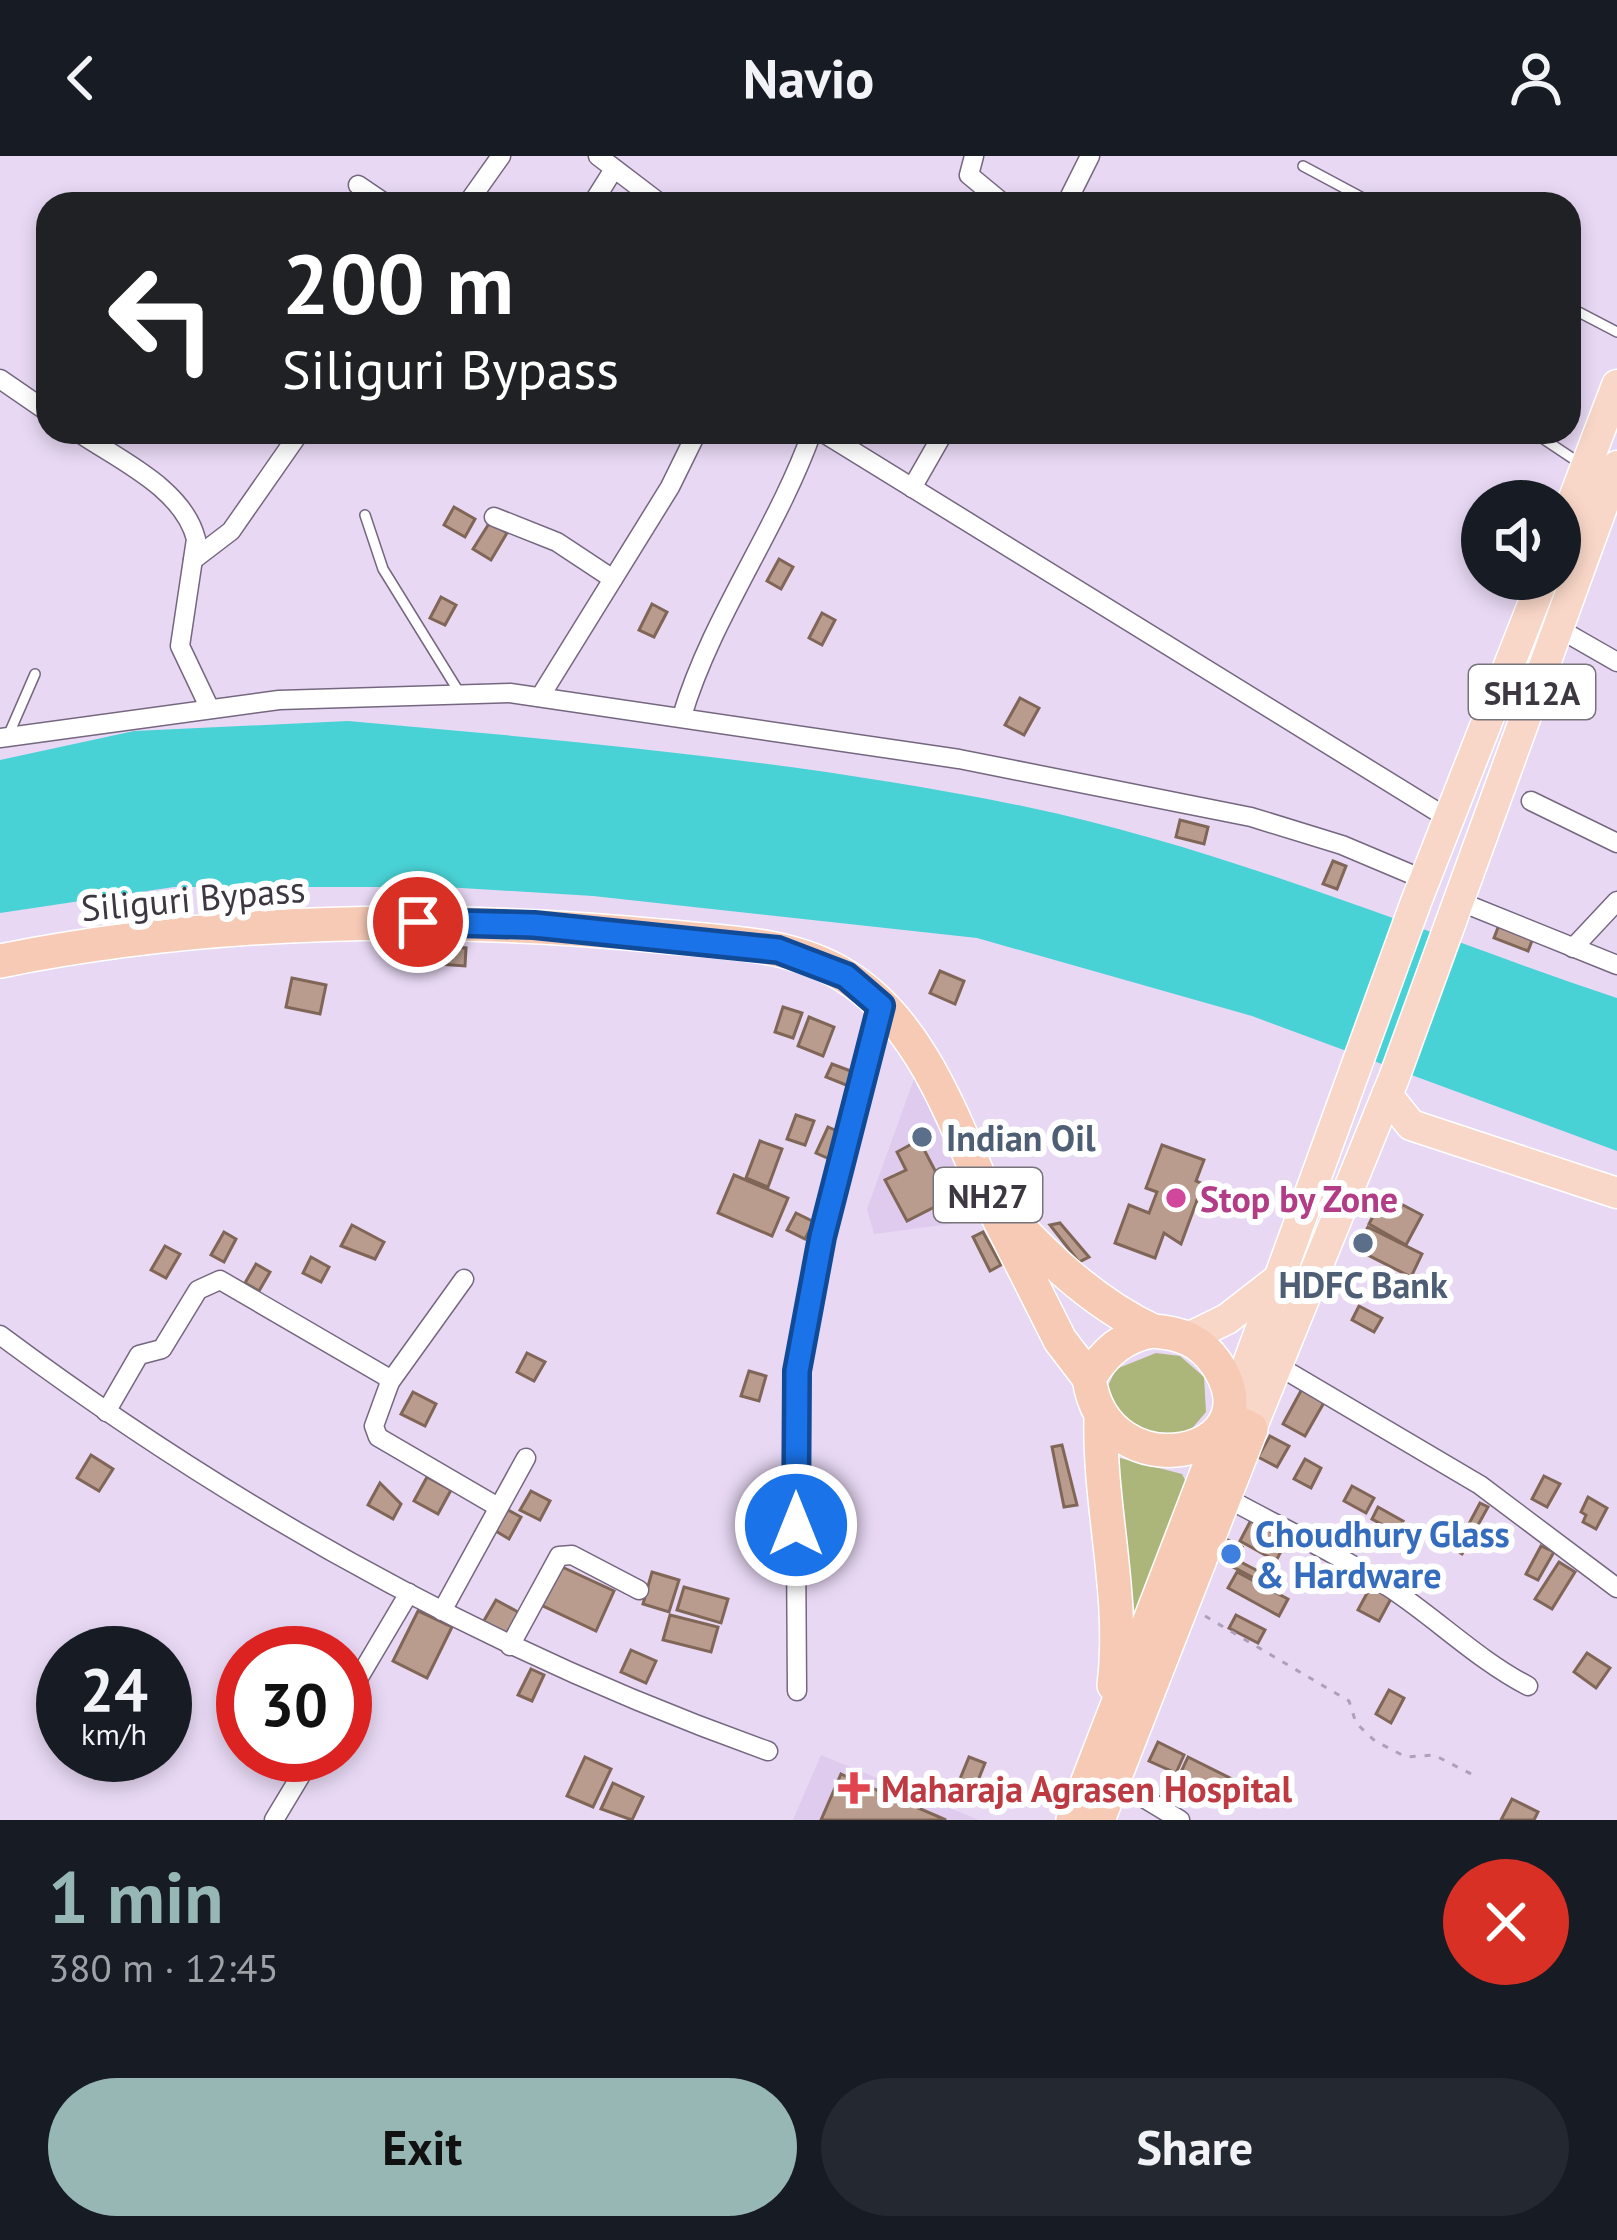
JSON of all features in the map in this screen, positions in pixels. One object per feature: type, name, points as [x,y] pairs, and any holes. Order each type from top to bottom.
[{"type":"highway","name":"Siliguri Bypass","points":[[0,961],[189,931],[373,922],[534,925],[778,950],[846,976],[881,1006],[922,1060],[986,1193]]},
{"type":"highway","name":"NH27","points":[[986,1193],[1051,1262],[1094,1296],[1153,1330],[1188,1338]]},
{"type":"highway","name":"NH27","points":[[986,1193],[1060,1340],[1089,1378],[1101,1418],[1099,1485],[1118,1616],[1108,1734]]},
{"type":"highway","points":[[1089,1378],[1117,1345],[1153,1330]]},
{"type":"highway","points":[[1098,1820],[1225,1497],[1240,1423],[1225,1377],[1209,1354],[1188,1338]]},
{"type":"highway","points":[[1101,1418],[1138,1445],[1178,1451],[1210,1441],[1240,1423]]},
{"type":"highway","name":"NH27","points":[[1073,1820],[1240,1423]]},
{"type":"main road","name":"SH12A","points":[[1240,1423],[1275,1364],[1391,1086],[1556,627],[1601,467],[1617,385]]},
{"type":"main road","name":"SH12A","points":[[1581,500],[1601,467]]},
{"type":"main road","name":"SH12A","points":[[1240,1423],[1280,1277],[1421,891],[1535,600]]},
{"type":"main road","points":[[1391,1086],[1411,1125]]},
{"type":"main road","points":[[1370,1140],[1411,1125],[1617,1193]]},
{"type":"main road","points":[[1188,1338],[1227,1319],[1280,1277]]},
{"type":"street","points":[[476,192],[501,156]]},
{"type":"street","points":[[974,156],[972,181],[987,192]]},
{"type":"street","points":[[1072,192],[1090,156]]},
{"type":"street","points":[[596,192],[606,162],[645,192]]},
{"type":"street","points":[[358,185],[368,192]]},
{"type":"street","points":[[0,379],[36,404]]},
{"type":"street","points":[[95,444],[183,507],[196,539],[180,646],[209,707]]},
{"type":"street","points":[[193,560],[231,531],[292,444]]},
{"type":"street","points":[[539,697],[690,444]]},
{"type":"street","points":[[682,716],[692,683],[770,534],[807,444]]},
{"type":"street","points":[[841,444],[1448,820]]},
{"type":"street","points":[[911,488],[937,444]]},
{"type":"street","points":[[494,517],[557,542],[613,579]]},
{"type":"street","points":[[1556,627],[1617,662]]},
{"type":"street","points":[[4,737],[209,707],[459,692],[539,697],[958,759],[1252,817],[1342,845],[1421,891]]},
{"type":"street","points":[[1531,801],[1617,843]]},
{"type":"street","points":[[1573,948],[1617,901]]},
{"type":"street","points":[[1453,909],[1617,965]]},
{"type":"street","points":[[797,1691],[797,1371],[822,1237],[881,1006]]},
{"type":"street","points":[[464,1279],[390,1382],[376,1434],[498,1507]]},
{"type":"street","points":[[106,1412],[136,1358],[162,1349],[198,1290],[215,1280],[268,1303],[390,1382]]},
{"type":"street","points":[[0,1334],[185,1465],[442,1611],[602,1690],[768,1751]]},
{"type":"street","points":[[1275,1364],[1480,1485],[1617,1588]]},
{"type":"street","points":[[442,1611],[526,1458]]},
{"type":"street","points":[[1225,1497],[1385,1584],[1458,1634],[1490,1666],[1528,1686]]},
{"type":"street","points":[[510,1646],[559,1556],[572,1555],[640,1590]]},
{"type":"street","points":[[372,1655],[409,1593]]},
{"type":"street","points":[[1114,1780],[1180,1820]]},
{"type":"street","points":[[274,1820],[297,1782]]},
{"type":"lane","points":[[1303,166],[1352,192]]},
{"type":"lane","points":[[1581,313],[1617,332]]},
{"type":"lane","points":[[1556,444],[1601,467]]},
{"type":"lane","points":[[365,515],[383,569],[459,692]]},
{"type":"lane","points":[[4,737],[34,674]]},
{"type":"path","points":[[1183,1603],[1348,1702],[1355,1723],[1375,1741],[1406,1757],[1434,1755],[1479,1778]]},
{"type":"shaded area","points":[[348,721],[604,745],[859,777],[1027,807],[1251,869],[1617,998],[1617,1151],[1252,1016],[977,938],[593,896],[445,887],[174,887],[0,913],[0,760],[134,731]]},
{"type":"shaded area","name":"Indian Oil","points":[[919,1065],[987,1219],[874,1234],[867,1209]]},
{"type":"shaded area","points":[[1156,1353],[1180,1356],[1204,1377],[1206,1412],[1188,1433],[1154,1435],[1118,1420],[1107,1388],[1116,1369]]},
{"type":"shaded area","points":[[1116,1457],[1182,1474],[1186,1482],[1135,1617]]},
{"type":"shaded area","name":"Maharaja Agrasen Hospital","points":[[821,1755],[979,1820],[793,1820]]},
{"type":"building","points":[[454,507],[475,519],[465,537],[444,525]]},
{"type":"building","points":[[490,522],[507,533],[491,560],[473,549]]},
{"type":"building","points":[[779,559],[793,567],[781,589],[767,581]]},
{"type":"building","points":[[441,597],[456,605],[445,625],[430,618]]},
{"type":"building","points":[[652,604],[667,612],[654,637],[639,630]]},
{"type":"building","points":[[822,613],[835,620],[822,645],[809,638]]},
{"type":"building","points":[[1020,698],[1039,708],[1024,735],[1005,725]]},
{"type":"building","points":[[1180,820],[1208,827],[1204,844],[1176,837]]},
{"type":"building","points":[[1333,861],[1346,866],[1337,889],[1323,884]]},
{"type":"building","points":[[1499,925],[1533,938],[1528,951],[1494,938]]},
{"type":"building","points":[[425,945],[466,948],[465,966],[424,963]]},
{"type":"building","points":[[940,971],[964,981],[955,1004],[930,993]]},
{"type":"building","points":[[292,978],[326,985],[320,1014],[286,1007]]},
{"type":"building","points":[[783,1007],[802,1013],[793,1038],[775,1032]]},
{"type":"building","points":[[809,1017],[834,1027],[823,1056],[798,1046]]},
{"type":"building","points":[[832,1064],[856,1073],[851,1087],[826,1077]]},
{"type":"building","points":[[796,1115],[814,1121],[805,1145],[787,1139]]},
{"type":"building","points":[[828,1127],[844,1134],[832,1160],[816,1153]]},
{"type":"building","points":[[919,1140],[950,1199],[907,1221],[885,1180],[906,1170],[897,1152]]},
{"type":"building","points":[[760,1141],[782,1149],[768,1187],[746,1178]]},
{"type":"building","name":"Stop by Zone","points":[[1162,1145],[1204,1160],[1196,1181],[1203,1184],[1181,1244],[1164,1233],[1155,1258],[1115,1243],[1129,1205],[1149,1213],[1157,1192],[1146,1188]]},
{"type":"building","points":[[734,1175],[788,1198],[772,1236],[718,1213]]},
{"type":"building","points":[[1024,1177],[1038,1207],[1029,1214],[1016,1183]]},
{"type":"building","points":[[1384,1195],[1422,1215],[1406,1245],[1369,1224]]},
{"type":"building","points":[[796,1213],[814,1222],[805,1239],[787,1230]]},
{"type":"building","points":[[1060,1223],[1089,1257],[1079,1262],[1050,1225]]},
{"type":"building","points":[[352,1225],[384,1242],[375,1259],[341,1246]]},
{"type":"building","points":[[1368,1227],[1422,1254],[1411,1277],[1356,1249]]},
{"type":"building","points":[[224,1232],[236,1239],[224,1262],[211,1255]]},
{"type":"building","points":[[983,1232],[1001,1265],[990,1271],[973,1237]]},
{"type":"building","points":[[165,1246],[180,1254],[166,1278],[151,1270]]},
{"type":"building","points":[[311,1257],[329,1267],[321,1282],[303,1273]]},
{"type":"building","points":[[256,1264],[270,1272],[259,1291],[245,1283]]},
{"type":"building","points":[[1359,1306],[1382,1318],[1374,1332],[1352,1320]]},
{"type":"building","points":[[527,1353],[545,1362],[534,1381],[517,1372]]},
{"type":"building","points":[[749,1371],[766,1376],[759,1401],[741,1396]]},
{"type":"building","points":[[1303,1387],[1326,1399],[1305,1436],[1283,1424]]},
{"type":"building","points":[[413,1392],[436,1404],[425,1426],[401,1414]]},
{"type":"building","points":[[1270,1436],[1289,1446],[1277,1467],[1258,1457]]},
{"type":"building","points":[[1062,1445],[1077,1505],[1064,1507],[1052,1447]]},
{"type":"building","points":[[91,1455],[113,1469],[99,1491],[77,1478]]},
{"type":"building","points":[[1305,1459],[1321,1468],[1311,1488],[1294,1479]]},
{"type":"building","points":[[1544,1476],[1560,1484],[1547,1507],[1532,1499]]},
{"type":"building","points":[[427,1477],[451,1490],[438,1514],[414,1501]]},
{"type":"building","points":[[380,1483],[401,1504],[393,1519],[368,1505]]},
{"type":"building","points":[[1352,1486],[1374,1498],[1366,1513],[1344,1501]]},
{"type":"building","points":[[531,1491],[550,1501],[540,1520],[520,1510]]},
{"type":"building","points":[[1588,1497],[1607,1508],[1596,1529],[1583,1522],[1586,1515],[1581,1512]]},
{"type":"building","points":[[1480,1503],[1488,1507],[1462,1554],[1455,1550]]},
{"type":"building","points":[[1378,1507],[1403,1521],[1396,1532],[1372,1519]]},
{"type":"building","points":[[506,1509],[521,1517],[509,1539],[494,1530]]},
{"type":"building","points":[[1251,1520],[1287,1540],[1276,1561],[1240,1541]]},
{"type":"building","points":[[1228,1540],[1242,1547],[1235,1559],[1258,1571],[1254,1578],[1218,1559]]},
{"type":"building","points":[[1541,1546],[1554,1552],[1538,1580],[1526,1574]]},
{"type":"building","points":[[1559,1562],[1575,1572],[1552,1609],[1535,1599]]},
{"type":"building","points":[[560,1566],[614,1591],[596,1631],[541,1605]]},
{"type":"building","points":[[652,1572],[679,1580],[669,1612],[643,1604]]},
{"type":"building","points":[[1237,1572],[1288,1599],[1279,1616],[1228,1588]]},
{"type":"building","points":[[1372,1584],[1393,1595],[1379,1621],[1358,1610]]},
{"type":"building","points":[[684,1587],[728,1599],[721,1623],[677,1610]]},
{"type":"building","points":[[496,1600],[520,1613],[507,1638],[482,1624]]},
{"type":"building","points":[[418,1611],[452,1627],[427,1678],[393,1661]]},
{"type":"building","points":[[670,1615],[718,1627],[711,1652],[663,1640]]},
{"type":"building","points":[[1236,1615],[1265,1630],[1258,1643],[1229,1628]]},
{"type":"building","points":[[631,1650],[656,1661],[646,1683],[621,1672]]},
{"type":"building","points":[[1587,1653],[1610,1668],[1596,1688],[1574,1672]]},
{"type":"building","points":[[531,1669],[544,1675],[532,1701],[518,1695]]},
{"type":"building","points":[[1389,1690],[1404,1698],[1391,1723],[1376,1714]]},
{"type":"building","points":[[1158,1742],[1184,1755],[1176,1773],[1149,1761]]},
{"type":"building","points":[[585,1757],[611,1769],[593,1807],[567,1796]]},
{"type":"building","points":[[969,1757],[985,1763],[971,1798],[955,1791]]},
{"type":"building","points":[[1188,1757],[1234,1780],[1226,1797],[1180,1774]]},
{"type":"building","points":[[841,1774],[867,1786],[946,1820],[821,1820]]},
{"type":"building","points":[[613,1783],[643,1797],[632,1820],[601,1809]]},
{"type":"building","points":[[1512,1799],[1538,1812],[1534,1820],[1501,1820]]},
{"type":"place","name":"Indian Oil","points":[[922,1137]]},
{"type":"place","name":"Stop by Zone","points":[[1176,1198]]},
{"type":"place","name":"HDFC Bank","points":[[1363,1243]]},
{"type":"place","name":"Choudhury Glass & Hardware","points":[[1231,1554]]},
{"type":"place","name":"Maharaja Agrasen Hospital","points":[[854,1788]]},
{"type":"route","points":[[418,922],[534,925],[778,950],[810,958],[846,976],[881,1006],[822,1237],[797,1371],[796,1525]]}]
